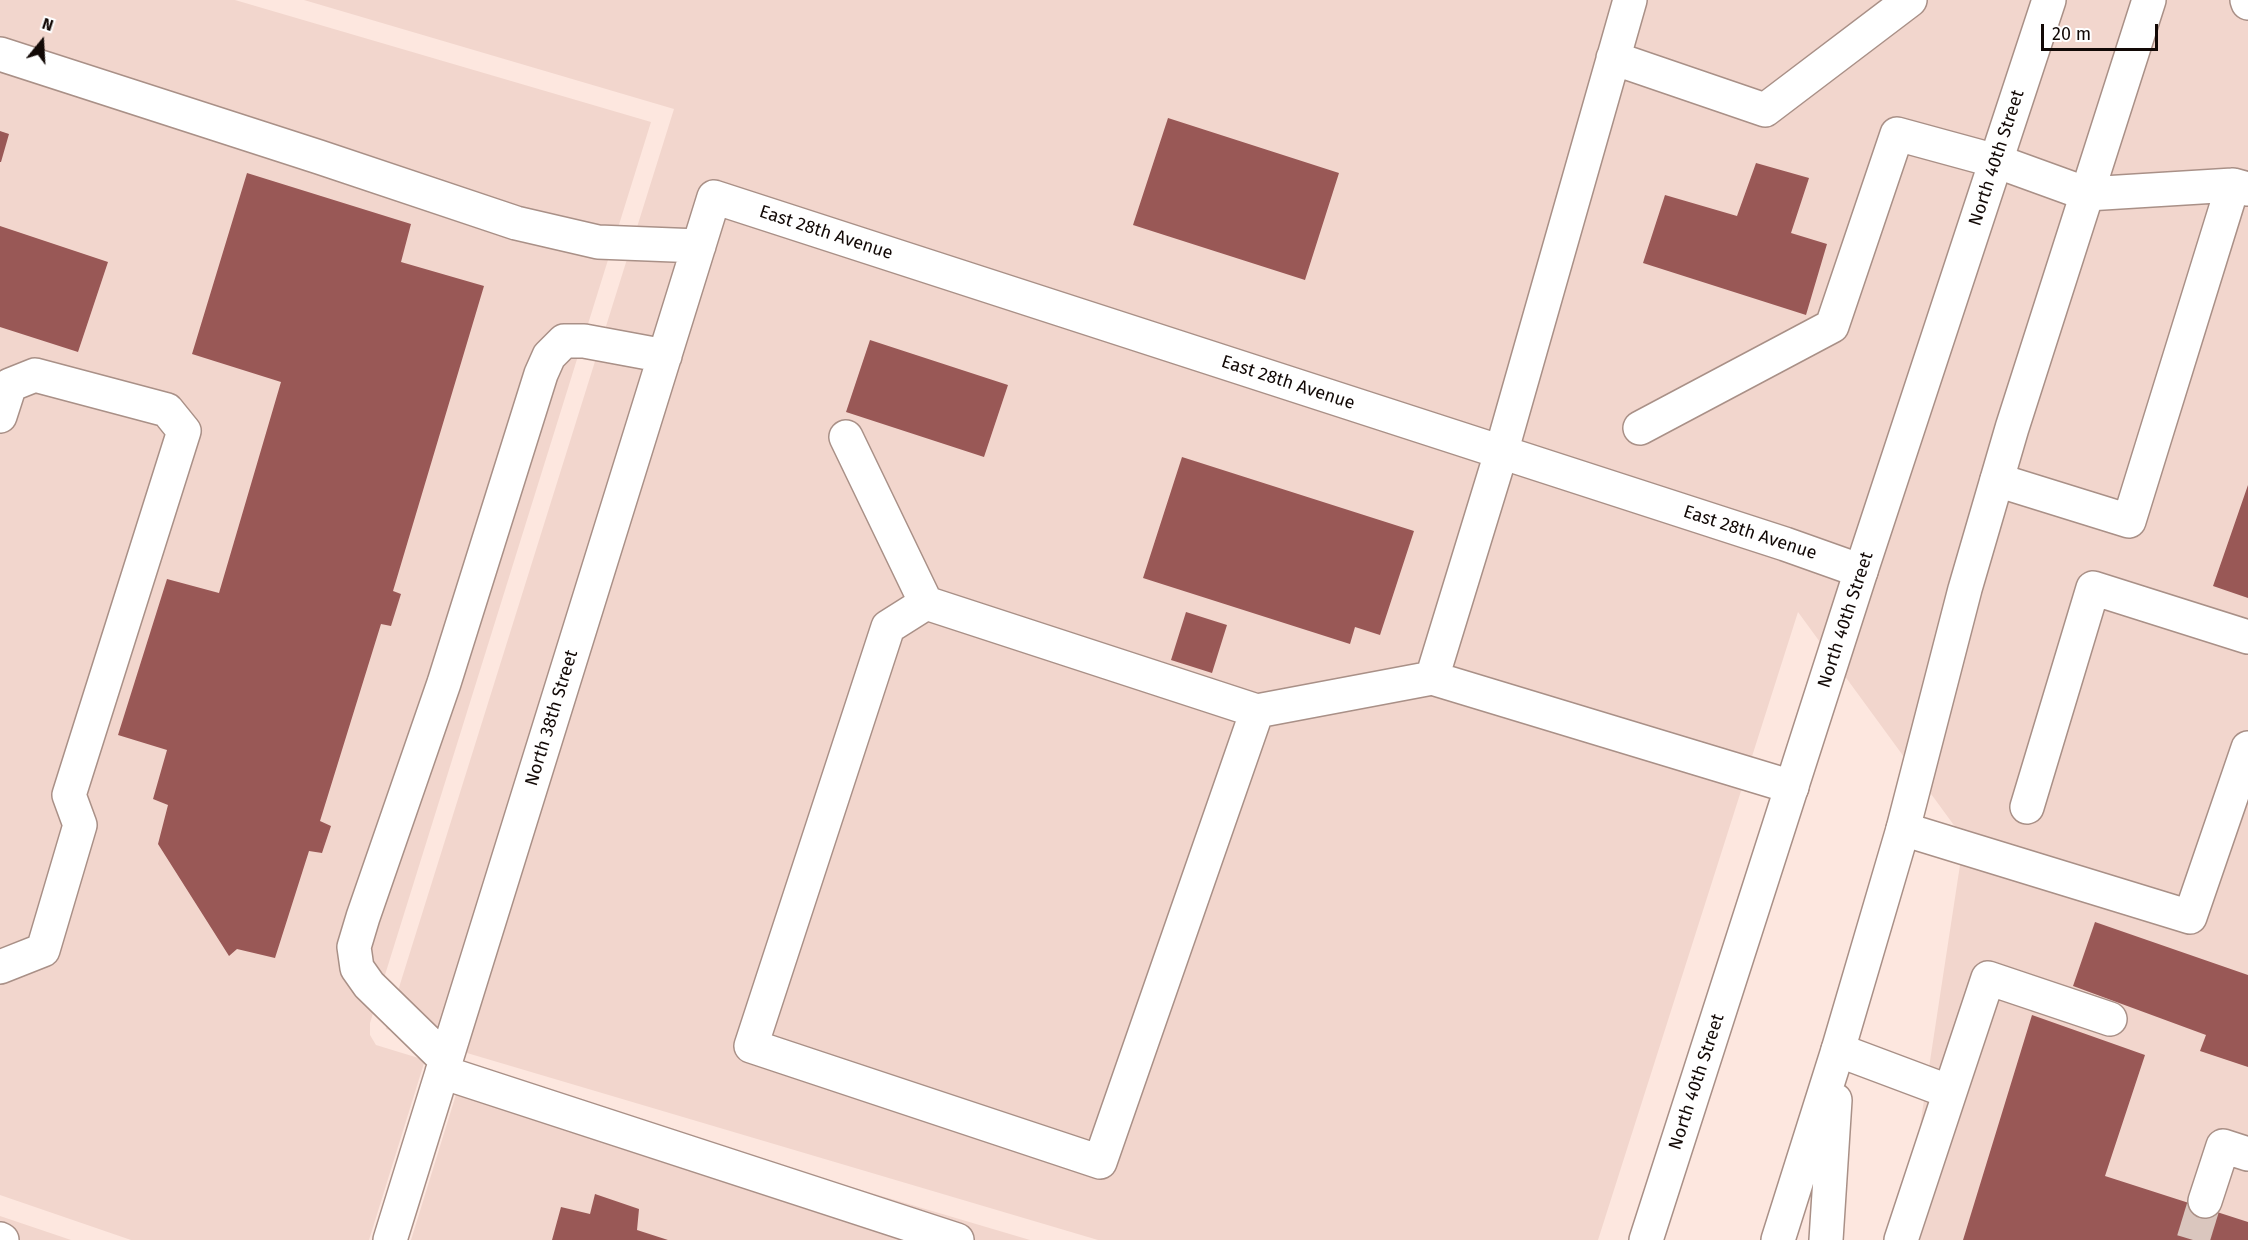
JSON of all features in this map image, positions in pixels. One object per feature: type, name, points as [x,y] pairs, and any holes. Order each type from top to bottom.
[{"type":"main road","points":[[1432,678],[1501,453],[1630,0]]},
{"type":"main road","points":[[1613,58],[1765,110],[1910,0]]},
{"type":"main road","name":"North 40th Street","points":[[1646,1240],[2049,0]]},
{"type":"main road","points":[[1778,1240],[1839,1050],[1903,829],[1965,589],[1997,480],[2149,0]]},
{"type":"main road","points":[[0,54],[516,223],[598,242],[699,246]]},
{"type":"main road","points":[[1640,428],[1832,326],[1897,134],[1996,161],[2087,194],[2241,187],[2129,521],[1997,480]]},
{"type":"main road","name":"North 38th Street","points":[[390,1240],[714,196]]},
{"type":"main road","name":"East 28th Avenue","points":[[714,196],[1774,540],[1862,571]]},
{"type":"main road","points":[[665,356],[584,341],[564,342],[549,356],[541,374],[444,683],[363,917],[354,947],[357,968],[369,986],[444,1066],[948,1239]]},
{"type":"main road","points":[[0,416],[10,385],[35,375],[167,411],[184,431],[69,795],[80,825],[43,950],[0,967]]},
{"type":"main road","points":[[846,437],[926,603],[1257,711],[1432,678],[1792,787]]},
{"type":"main road","points":[[2027,807],[2093,588],[2248,637]]},
{"type":"main road","points":[[926,603],[888,627],[751,1046],[1100,1162],[1257,711]]},
{"type":"main road","points":[[1903,829],[2190,917],[2248,748]]},
{"type":"main road","points":[[1901,1240],[1988,978],[2110,1019]]},
{"type":"main road","points":[[1839,1050],[1950,1092]]},
{"type":"main road","points":[[1826,1240],[1839,1050]]},
{"type":"main road","points":[[2205,1201],[2223,1146],[2248,1154]]},
{"type":"shaded area","points":[[0,0],[235,0],[651,122],[370,1023],[370,1035],[376,1045],[425,1060],[369,1240],[131,1240],[0,1195]]},
{"type":"shaded area","points":[[304,0],[2248,0],[2248,1240],[1917,1240],[1913,1172],[1964,839],[1798,612],[1598,1240],[1098,1240],[386,1029],[674,109]]},
{"type":"shaded area","points":[[463,1072],[1030,1240],[411,1240]]},
{"type":"shaded area","points":[[0,1216],[71,1240],[0,1240]]},
{"type":"building","points":[[1168,118],[1339,173],[1305,280],[1133,225]]},
{"type":"building","points":[[0,131],[9,134],[1,162],[0,162]]},
{"type":"building","points":[[1756,163],[1809,178],[1791,233],[1827,244],[1806,315],[1643,263],[1665,195],[1737,216]]},
{"type":"building","points":[[247,173],[411,224],[401,262],[484,286],[393,591],[401,594],[391,626],[381,624],[320,821],[331,826],[322,853],[309,851],[275,958],[237,949],[229,956],[158,844],[168,805],[153,799],[167,750],[118,735],[167,579],[219,593],[281,382],[192,354]]},
{"type":"building","points":[[0,226],[108,262],[78,352],[0,327]]},
{"type":"building","points":[[870,340],[1008,385],[984,457],[846,412]]},
{"type":"building","points":[[1182,457],[1414,531],[1380,635],[1355,627],[1350,644],[1143,578]]},
{"type":"building","points":[[2248,485],[2248,598],[2213,586]]},
{"type":"building","points":[[1186,612],[1227,625],[1212,673],[1171,660]]},
{"type":"building","points":[[2095,922],[2248,975],[2248,1067],[2200,1051],[2206,1035],[2073,986]]},
{"type":"building","points":[[2032,1015],[2145,1055],[2105,1176],[2248,1222],[2248,1240],[1963,1240]]},
{"type":"building","points":[[595,1194],[639,1209],[637,1230],[668,1240],[552,1240],[561,1207],[590,1214]]},
{"type":"tunnel","points":[[2193,1240],[2205,1201]]}]
